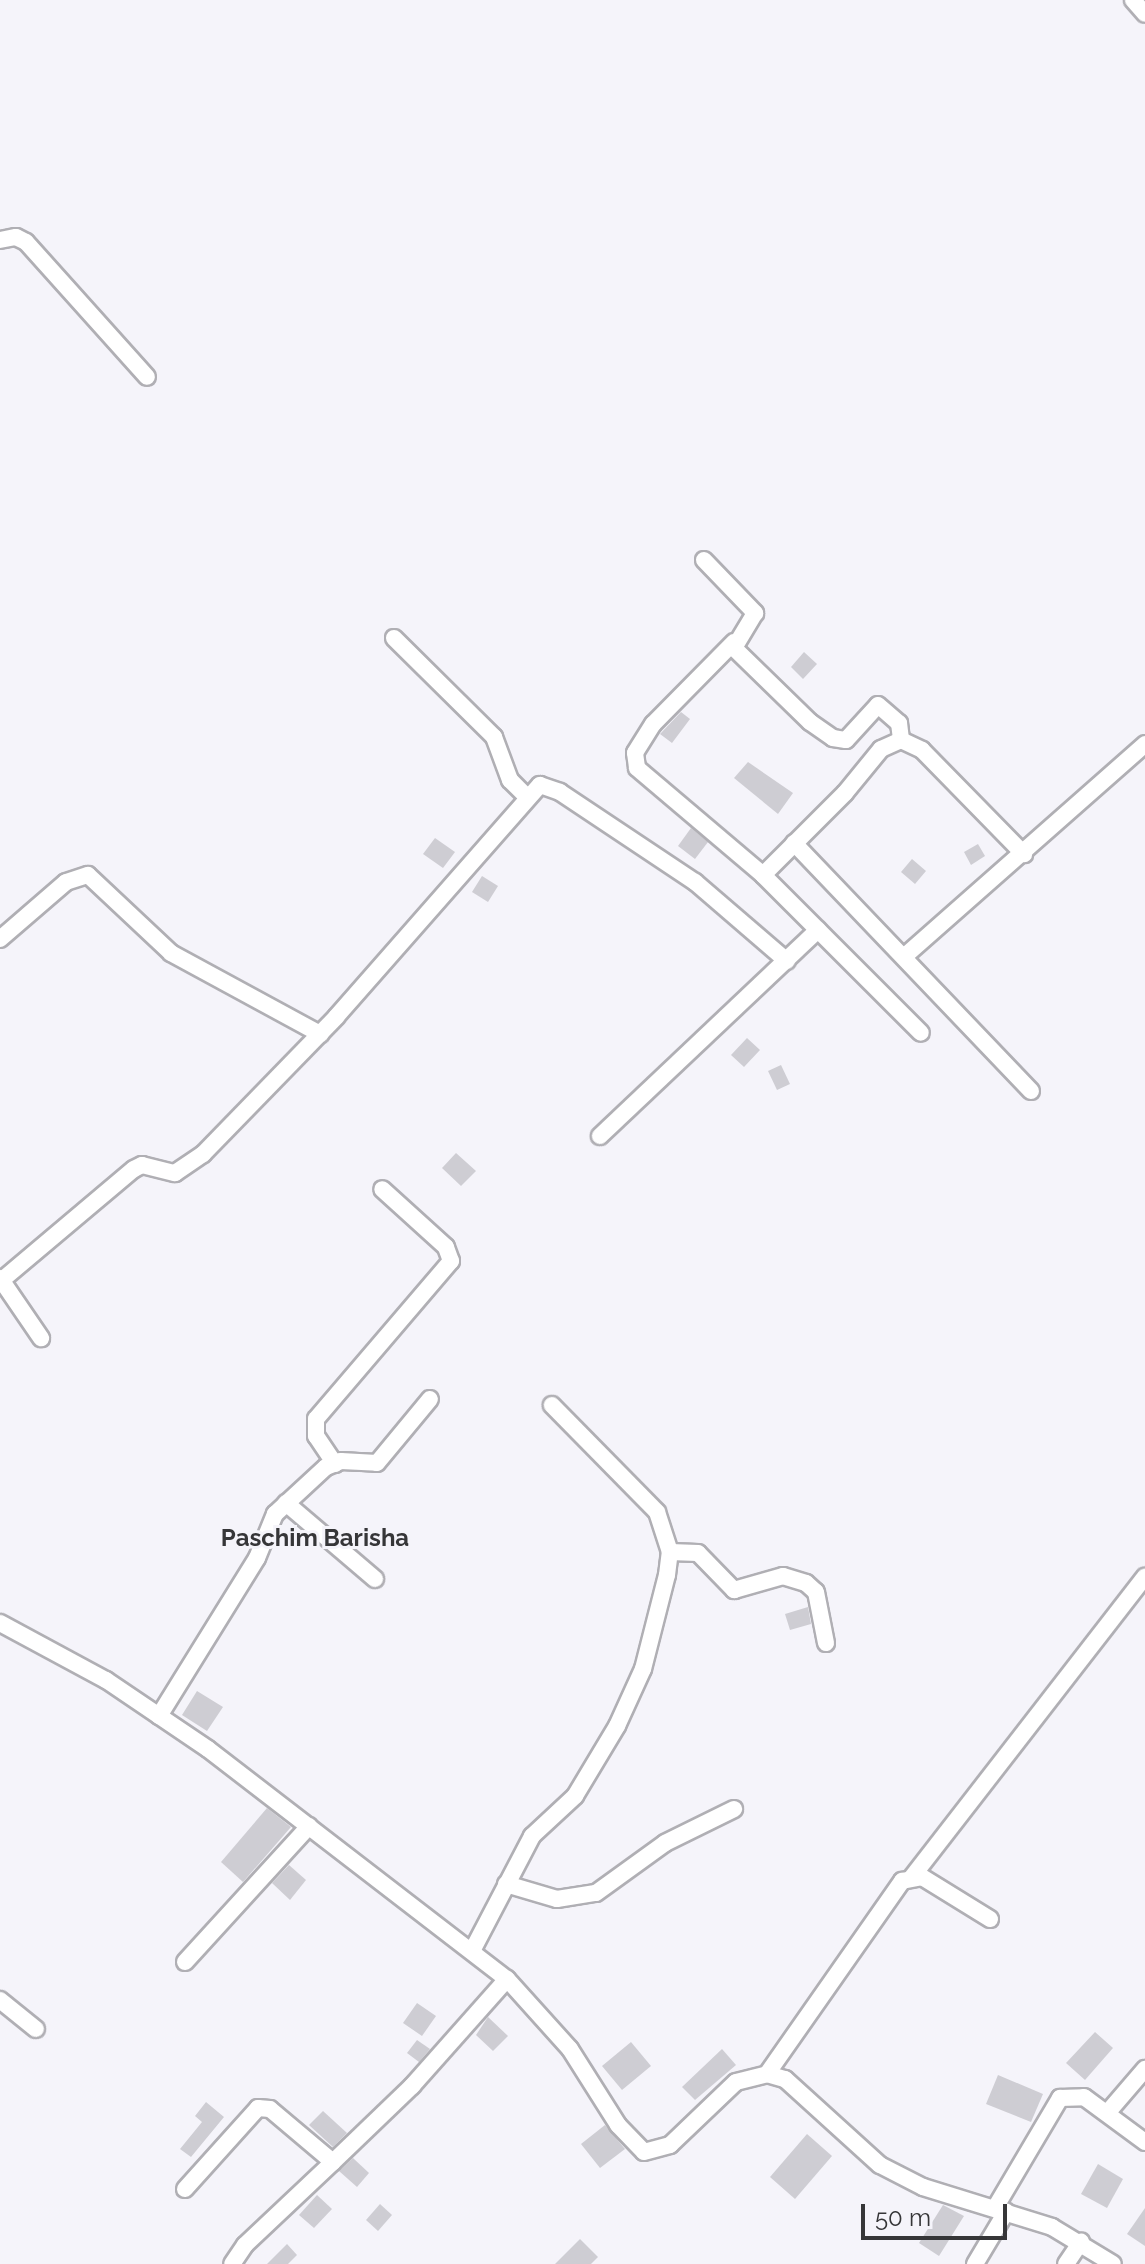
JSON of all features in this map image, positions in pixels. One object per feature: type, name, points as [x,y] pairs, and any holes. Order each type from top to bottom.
[{"type":"street","points":[[1133,0],[1145,14]]},
{"type":"street","points":[[0,240],[16,237],[26,242],[147,377]]},
{"type":"street","points":[[704,560],[755,613],[753,624],[672,701],[635,753],[644,778],[763,875],[921,1033]]},
{"type":"street","points":[[394,638],[494,737],[510,780],[528,798]]},
{"type":"street","points":[[734,642],[737,654],[823,733],[846,740],[878,705],[899,723],[901,740]]},
{"type":"street","points":[[763,875],[881,749],[901,740],[922,750],[1024,854]]},
{"type":"street","points":[[906,955],[1145,744]]},
{"type":"street","points":[[41,1338],[1,1279],[134,1169],[142,1165],[175,1173],[186,1169],[320,1034],[540,785],[560,792],[695,882],[787,961]]},
{"type":"street","points":[[794,843],[906,955],[1031,1091]]},
{"type":"street","points":[[0,939],[66,882],[88,875],[171,953],[320,1034]]},
{"type":"street","points":[[600,1136],[818,930]]},
{"type":"street","points":[[335,1464],[316,1436],[316,1419],[451,1261],[446,1247],[382,1189]]},
{"type":"street","points":[[159,1716],[286,1503],[320,1471],[335,1464],[377,1463],[430,1399]]},
{"type":"street","points":[[472,1951],[532,1836],[585,1782],[617,1726],[643,1669],[670,1552],[666,1529],[646,1497],[552,1405]]},
{"type":"street","points":[[286,1503],[375,1579]]},
{"type":"street","points":[[670,1552],[698,1553],[734,1590],[783,1576],[806,1583],[816,1592],[826,1643]]},
{"type":"street","points":[[767,2074],[857,1949],[885,1900],[912,1877],[1145,1577]]},
{"type":"street","points":[[0,1623],[106,1680],[159,1716],[309,1826],[507,1979],[570,2049],[618,2125],[644,2152],[670,2145],[736,2082],[767,2074],[785,2079],[880,2165],[923,2187],[1001,2210],[1081,2242],[1113,2264]]},
{"type":"street","points":[[506,1884],[557,1899],[596,1893],[665,1843],[734,1809]]},
{"type":"street","points":[[185,1962],[309,1826]]},
{"type":"street","points":[[912,1877],[922,1877],[990,1919]]},
{"type":"street","points":[[232,2264],[245,2245],[412,2086],[507,1979]]},
{"type":"street","points":[[0,2000],[36,2029]]},
{"type":"street","points":[[1108,2112],[1145,2069]]},
{"type":"street","points":[[975,2264],[1060,2098],[1084,2097],[1145,2142]]},
{"type":"street","points":[[185,2189],[258,2108],[270,2109],[333,2162]]},
{"type":"street","points":[[1066,2264],[1081,2242]]},
{"type":"building","points":[[804,652],[817,664],[803,679],[791,667]]},
{"type":"building","points":[[681,712],[690,719],[672,743],[660,734]]},
{"type":"building","points":[[748,762],[793,793],[778,814],[734,778]]},
{"type":"building","points":[[691,828],[708,842],[695,859],[678,846]]},
{"type":"building","points":[[435,838],[455,852],[443,868],[423,854]]},
{"type":"building","points":[[978,844],[985,856],[971,865],[964,852]]},
{"type":"building","points":[[912,859],[926,871],[915,884],[901,872]]},
{"type":"building","points":[[482,876],[498,886],[488,902],[472,892]]},
{"type":"building","points":[[747,1038],[760,1050],[744,1067],[731,1055]]},
{"type":"building","points":[[781,1065],[790,1084],[777,1090],[768,1071]]},
{"type":"building","points":[[456,1153],[476,1171],[461,1186],[442,1168]]},
{"type":"building","points":[[808,1607],[811,1624],[790,1630],[785,1614]]},
{"type":"building","points":[[197,1691],[223,1707],[207,1731],[182,1715]]},
{"type":"building","points":[[267,1808],[291,1827],[243,1882],[221,1862]]},
{"type":"building","points":[[289,1865],[306,1880],[290,1900],[272,1883]]},
{"type":"building","points":[[417,2003],[436,2016],[422,2036],[403,2023]]},
{"type":"building","points":[[488,2017],[508,2036],[493,2051],[476,2035]]},
{"type":"building","points":[[1095,2032],[1113,2048],[1085,2080],[1066,2063]]},
{"type":"building","points":[[417,2040],[430,2049],[419,2062],[407,2053]]},
{"type":"building","points":[[631,2042],[651,2066],[622,2090],[602,2066]]},
{"type":"building","points":[[722,2049],[736,2065],[695,2100],[682,2087]]},
{"type":"building","points":[[998,2075],[1043,2094],[1031,2122],[986,2104]]},
{"type":"building","points":[[206,2102],[224,2117],[191,2157],[180,2149],[202,2122],[195,2116]]},
{"type":"building","points":[[323,2111],[347,2133],[333,2147],[309,2125]]},
{"type":"building","points":[[605,2125],[625,2149],[600,2168],[581,2144]]},
{"type":"building","points":[[807,2134],[832,2156],[795,2199],[770,2177]]},
{"type":"building","points":[[353,2158],[369,2173],[357,2187],[339,2171]]},
{"type":"building","points":[[1098,2164],[1123,2179],[1107,2208],[1081,2194]]},
{"type":"building","points":[[317,2195],[332,2209],[314,2228],[299,2215]]},
{"type":"building","points":[[380,2204],[392,2215],[378,2231],[366,2220]]},
{"type":"building","points":[[943,2205],[964,2216],[939,2256],[919,2243]]},
{"type":"building","points":[[1145,2208],[1145,2246],[1127,2234]]},
{"type":"building","points":[[580,2239],[598,2257],[591,2264],[555,2264]]},
{"type":"building","points":[[287,2244],[297,2255],[288,2264],[267,2264]]},
{"type":"district","name":"Paschim Barisha","points":[[315,1538]]}]
